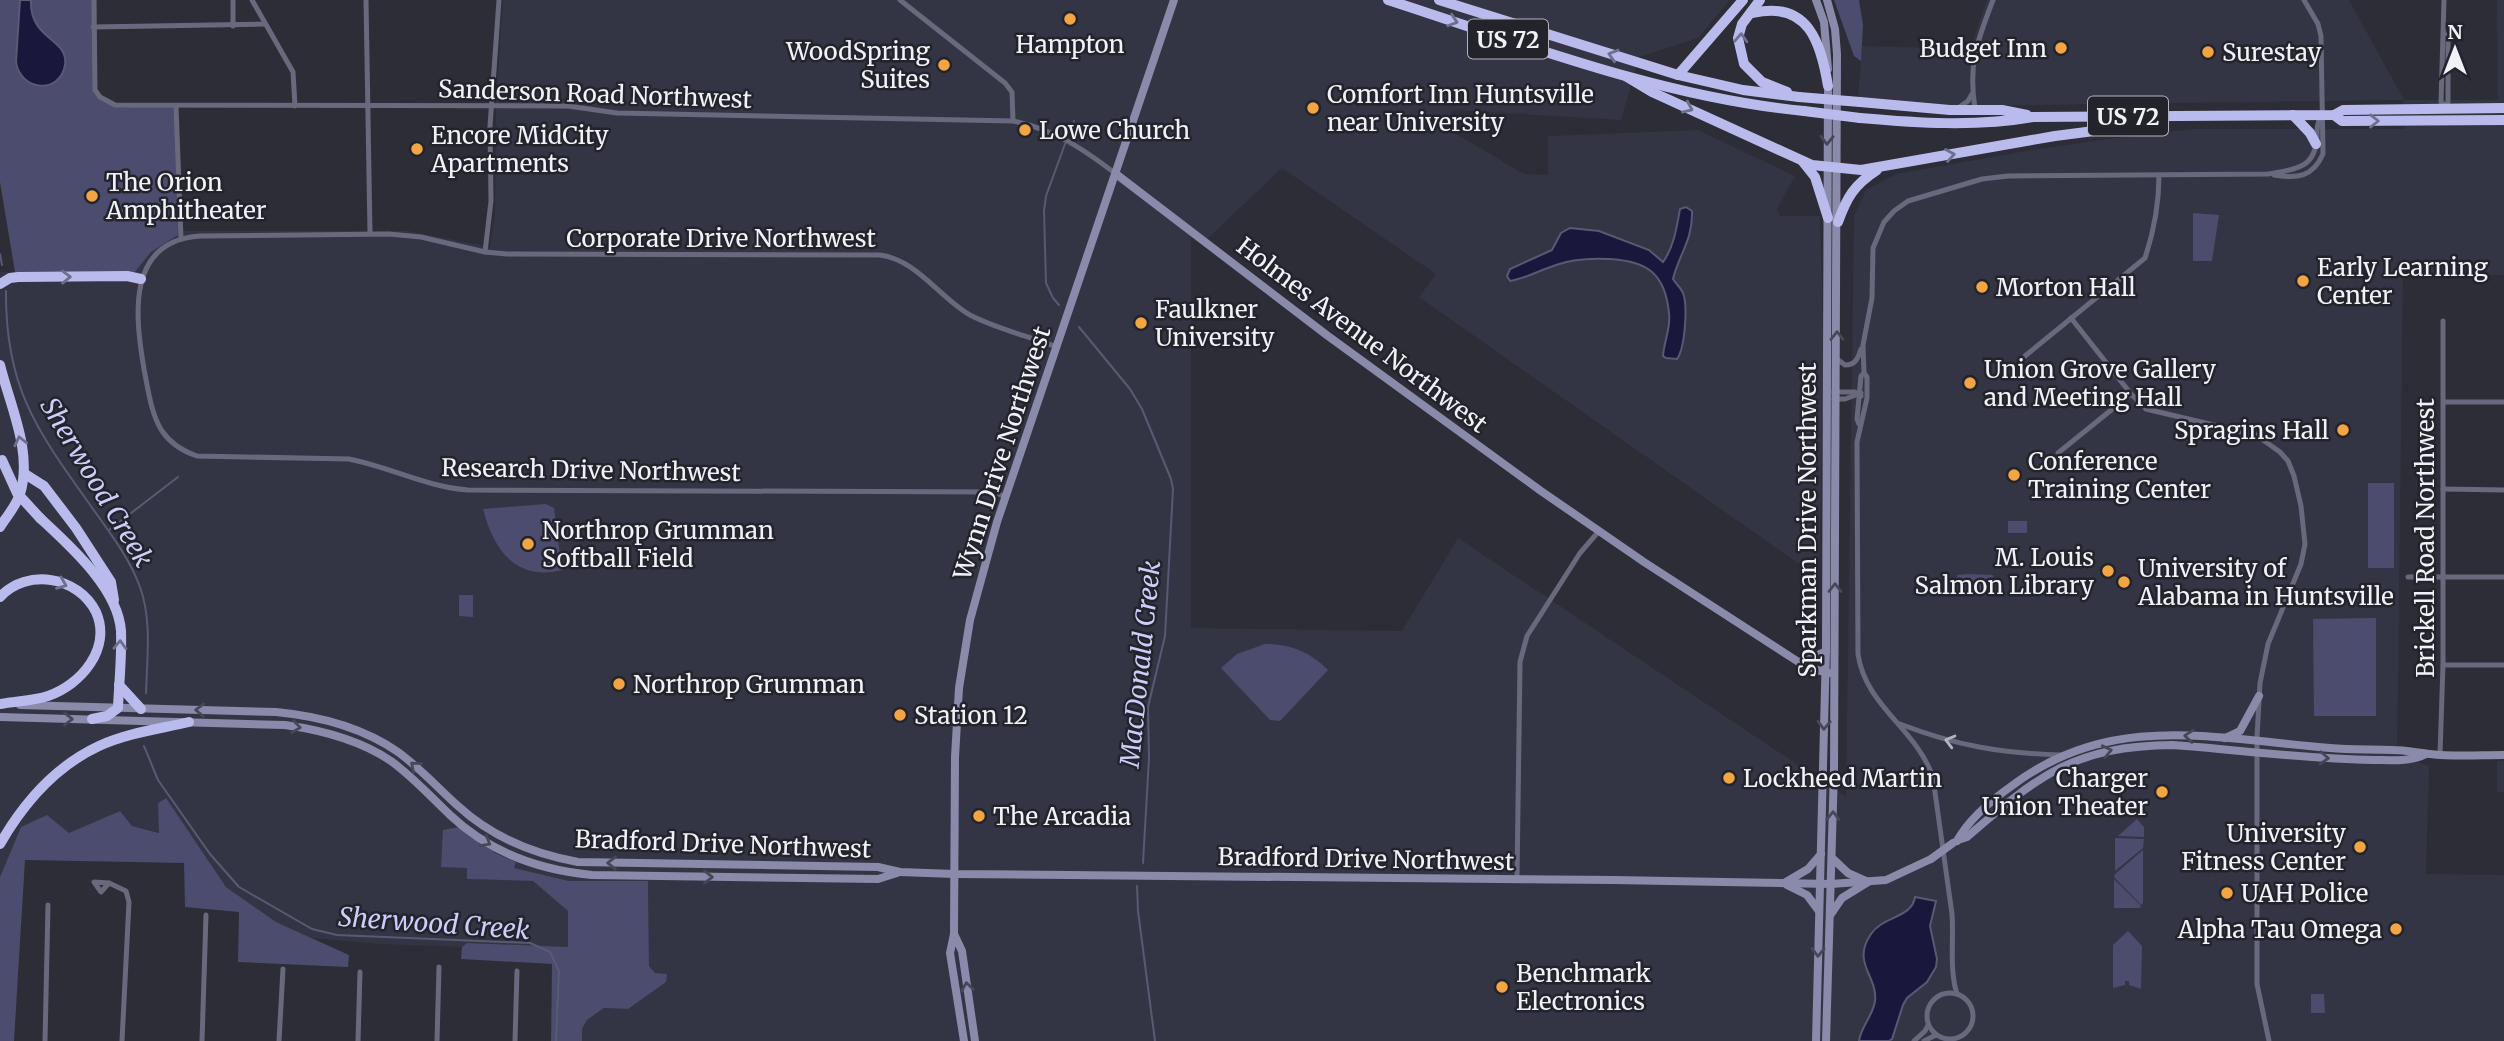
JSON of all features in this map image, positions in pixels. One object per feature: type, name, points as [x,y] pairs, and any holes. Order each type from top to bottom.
[{"type":"highway","name":"US 72","points":[[1388,0],[1627,77],[1765,107],[1860,118],[2002,122],[2033,117],[2334,115],[2343,110],[2446,111],[2504,120]]},
{"type":"highway","name":"US 72","points":[[1439,0],[1678,75],[1743,90],[1954,110],[2001,110],[2033,117]]},
{"type":"highway","points":[[1678,75],[1742,0]]},
{"type":"highway","points":[[1760,0],[1742,24],[1738,38],[1744,64],[1762,82],[1800,97]]},
{"type":"highway","points":[[1750,14],[1765,7],[1780,5],[1804,16],[1818,38],[1828,86]]},
{"type":"highway","points":[[1627,77],[1652,92],[1812,165],[1861,170],[2054,135],[2230,116]]},
{"type":"highway","name":"US 72","points":[[2334,115],[2342,121],[2427,120],[2432,114],[2464,108],[2504,108]]},
{"type":"highway","name":"US 72","points":[[1904,121],[1918,117],[1967,117],[1975,110]]},
{"type":"highway","points":[[2293,115],[2310,133],[2316,144]]},
{"type":"highway","points":[[1802,160],[1815,177],[1833,220]]},
{"type":"highway","points":[[1833,220],[1860,181],[1882,166]]},
{"type":"highway","points":[[0,284],[18,277],[127,276],[141,279]]},
{"type":"highway","points":[[0,365],[22,446],[24,474],[16,503],[0,527]]},
{"type":"highway","points":[[1,456],[17,493],[95,575],[116,606]]},
{"type":"highway","points":[[24,474],[44,486],[76,528],[111,582],[121,630],[118,708],[107,716],[92,719]]},
{"type":"highway","points":[[0,597],[19,583],[38,579],[69,585],[88,600],[97,614],[100,635],[97,652],[86,671],[71,684],[48,696],[0,704]]},
{"type":"highway","points":[[119,684],[141,709]]},
{"type":"highway","points":[[0,844],[13,820],[29,801],[70,763],[99,746],[189,722]]},
{"type":"main road","name":"Wynn Drive Northwest","points":[[964,1041],[950,953],[954,934],[955,757],[964,654],[977,590],[1006,497],[1174,0]]},
{"type":"main road","name":"Sparkman Drive Northwest","points":[[1816,0],[1827,40],[1837,359],[1826,651],[1830,673],[1821,854],[1816,1041]]},
{"type":"main road","name":"Sparkman Drive Northwest","points":[[1827,0],[1835,29],[1837,54],[1832,165]]},
{"type":"main road","name":"Holmes Avenue Northwest","points":[[1116,174],[1317,328],[1599,531],[1801,663],[1830,673]]},
{"type":"main road","name":"Sparkman Drive Northwest","points":[[1826,1041],[1832,858],[1830,673],[1834,396],[1833,220]]},
{"type":"main road","points":[[1801,663],[1826,651]]},
{"type":"main road","points":[[2220,739],[2240,731],[2259,696]]},
{"type":"main road","name":"Bradford Drive Northwest","points":[[0,704],[295,714],[341,725],[395,750],[440,787],[465,812],[502,837],[554,857],[596,863],[878,867],[900,873],[954,874],[1831,884]]},
{"type":"main road","name":"Bradford Drive Northwest","points":[[0,717],[285,725],[329,733],[389,760],[476,836],[522,859],[564,872],[592,875],[878,879],[900,873]]},
{"type":"main road","points":[[1955,842],[2000,794],[2029,772],[2061,755],[2100,742],[2146,734],[2339,749],[2504,755]]},
{"type":"main road","points":[[1831,884],[1886,880],[1931,859],[1967,837],[2025,788],[2069,763],[2091,755],[2146,745],[2358,760],[2393,760],[2426,754]]},
{"type":"main road","points":[[1784,884],[1808,869],[1821,854]]},
{"type":"main road","points":[[1832,858],[1848,873],[1868,882]]},
{"type":"main road","points":[[1831,914],[1842,898],[1868,882]]},
{"type":"main road","points":[[1784,884],[1807,895],[1819,911]]},
{"type":"main road","name":"Wynn Drive Northwest","points":[[954,934],[962,951],[975,1041]]},
{"type":"street","points":[[94,0],[93,27],[265,24]]},
{"type":"street","points":[[233,0],[233,26]]},
{"type":"street","points":[[252,0],[293,72],[295,106]]},
{"type":"street","points":[[366,0],[370,233]]},
{"type":"street","points":[[141,279],[159,251],[181,239],[200,236],[370,233],[416,237],[485,253],[491,201],[490,126],[499,0]]},
{"type":"street","points":[[900,0],[1005,83],[1013,92],[1013,121]]},
{"type":"street","points":[[1975,110],[1972,93],[1973,57],[1993,0]]},
{"type":"street","points":[[1837,359],[1845,365],[1858,359],[1872,298],[1873,248],[1884,222],[1908,201],[1982,179],[2008,176],[2268,174],[2289,178],[2310,173],[2323,154],[2321,36],[2318,24],[2304,0]]},
{"type":"street","points":[[2444,0],[2441,102],[2446,111]]},
{"type":"street","name":"Sanderson Road Northwest","points":[[93,27],[94,82],[100,97],[115,106],[568,106],[617,113],[1013,121]]},
{"type":"street","points":[[1954,110],[1968,101],[1972,93]]},
{"type":"street","points":[[176,106],[181,239]]},
{"type":"street","points":[[2268,174],[2304,166],[2311,160],[2316,144],[2316,126],[2321,115]]},
{"type":"street","name":"Holmes Avenue Northwest","points":[[1013,121],[1039,127],[1063,137],[1116,174]]},
{"type":"street","points":[[2025,356],[2144,258],[2152,239],[2159,175]]},
{"type":"street","name":"Corporate Drive Northwest","points":[[485,253],[887,256],[912,268],[954,304],[978,319],[1057,346]]},
{"type":"street","name":"Research Drive Northwest","points":[[141,279],[139,334],[155,417],[170,441],[180,449],[197,456],[336,458],[372,465],[434,485],[468,490],[994,492],[1006,497]]},
{"type":"street","points":[[2071,318],[2131,394],[2152,411],[2256,435],[2269,442],[2288,461],[2294,476],[2301,506],[2305,544],[2301,564],[2268,644],[2259,696],[2256,752],[2257,984],[2269,1041]]},
{"type":"street","name":"Brickell Road Northwest","points":[[2440,754],[2443,665],[2443,321]]},
{"type":"street","points":[[1859,424],[1863,421],[1867,387],[1863,345]]},
{"type":"street","points":[[1864,373],[1861,376],[1857,442],[1860,671],[1867,685],[1915,745],[1933,778],[1954,935],[1952,978],[1947,993]]},
{"type":"street","points":[[1834,396],[1860,394],[1867,387]]},
{"type":"street","points":[[1834,396],[1860,394]]},
{"type":"street","points":[[1860,394],[1866,405]]},
{"type":"street","points":[[2058,453],[2131,394]]},
{"type":"street","points":[[1834,396],[1852,404],[1858,415]]},
{"type":"street","points":[[2444,402],[2504,402]]},
{"type":"street","points":[[2444,489],[2504,490]]},
{"type":"street","points":[[1517,879],[1520,662],[1527,636],[1580,553],[1599,531]]},
{"type":"street","points":[[2408,577],[2504,577]]},
{"type":"street","points":[[2443,665],[2504,665]]},
{"type":"street","points":[[1897,723],[1930,736],[1998,751],[2061,755]]},
{"type":"street","points":[[1915,745],[1930,736]]},
{"type":"street","points":[[109,883],[125,891],[129,902],[122,1041]]},
{"type":"street","points":[[45,1041],[48,905]]},
{"type":"street","points":[[202,1041],[206,915]]},
{"type":"street","points":[[437,1041],[439,967]]},
{"type":"street","points":[[279,1041],[283,970]]},
{"type":"street","points":[[515,1041],[517,971]]},
{"type":"street","points":[[358,1041],[360,972]]},
{"type":"street","points":[[1928,1025],[1936,1035],[1945,1038],[1957,1040],[1965,1037],[1971,1025],[1972,1007],[1957,994],[1952,978]]},
{"type":"street","points":[[1914,1041],[1928,1025],[1931,1002],[1947,993],[1957,994]]},
{"type":"street","points":[[1924,1041],[1936,1035]]},
{"type":"shaded area","points":[[0,0],[95,0],[95,90],[107,103],[176,106],[178,235],[151,252],[134,273],[15,272],[0,182]]},
{"type":"shaded area","points":[[20,0],[31,0],[36,23],[65,56],[62,75],[48,85],[32,84],[19,72],[16,62]]},
{"type":"shaded area","points":[[503,0],[1730,0],[1698,38],[1639,57],[1621,120],[1453,110],[1441,125],[1524,174],[1548,175],[1548,136],[1698,130],[1795,176],[1777,209],[1780,216],[1820,216],[1824,363],[1819,578],[1419,297],[1436,274],[1282,168],[1207,239],[1191,227],[1191,628],[1402,631],[1458,538],[1846,797],[1854,216],[1866,190],[1896,174],[2032,150],[2193,129],[2405,129],[2403,100],[1963,106],[1858,97],[1862,46],[1970,49],[1987,0],[2349,0],[2404,100],[2498,100],[2497,0],[2504,0],[2504,275],[2403,275],[2397,755],[2429,766],[2426,874],[2504,875],[2504,1041],[582,1041],[582,1029],[587,1020],[605,1008],[628,1009],[655,973],[649,966],[648,881],[569,881],[537,874],[514,868],[516,862],[495,853],[475,839],[468,879],[533,881],[568,911],[568,947],[467,943],[462,947],[312,938],[276,922],[226,887],[165,798],[158,803],[160,833],[132,826],[120,811],[69,834],[47,816],[21,827],[0,877],[0,272],[134,273],[151,252],[177,235],[178,231],[408,231],[490,247],[495,214],[496,102]]},
{"type":"shaded area","points":[[1834,0],[1859,0],[1863,25],[1861,61],[1854,56]]},
{"type":"shaded area","points":[[1686,207],[1692,211],[1692,221],[1673,279],[1683,293],[1685,307],[1684,337],[1677,359],[1663,356],[1669,324],[1667,299],[1658,279],[1644,266],[1622,260],[1589,259],[1562,263],[1510,281],[1507,276],[1510,269],[1552,250],[1561,233],[1570,228],[1599,231],[1649,250],[1663,262],[1672,243],[1680,209]]},
{"type":"shaded area","points":[[2193,213],[2219,215],[2212,261],[2193,261]]},
{"type":"shaded area","points":[[2368,483],[2394,483],[2394,568],[2368,568]]},
{"type":"shaded area","name":"Northrop Grumman Softball Field","points":[[546,504],[554,508],[562,570],[546,572],[519,567],[500,549],[487,524],[483,509]]},
{"type":"shaded area","points":[[2008,521],[2027,521],[2027,533],[2008,533]]},
{"type":"shaded area","points":[[1957,575],[1993,575],[1994,595],[1958,596]]},
{"type":"shaded area","points":[[459,595],[473,595],[473,617],[459,616]]},
{"type":"shaded area","points":[[2376,618],[2376,716],[2314,716],[2313,619]]},
{"type":"shaded area","points":[[1265,644],[1299,650],[1328,670],[1280,721],[1270,720],[1221,668],[1237,654]]},
{"type":"shaded area","points":[[2497,761],[2504,761],[2504,792],[2497,792]]},
{"type":"shaded area","points":[[166,798],[226,887],[276,922],[349,955],[348,967],[238,962],[239,912],[185,907],[184,863],[25,860],[14,1041],[0,1041],[0,877],[21,827],[47,815],[69,833],[120,811],[132,826],[159,833],[158,803]]},
{"type":"shaded area","points":[[2137,819],[2144,827],[2144,837],[2118,836]]},
{"type":"shaded area","points":[[459,827],[495,853],[516,862],[514,868],[569,881],[648,881],[649,966],[655,973],[667,974],[666,982],[628,1009],[604,1008],[587,1020],[582,1029],[582,1041],[551,1041],[552,964],[461,959],[462,947],[467,943],[568,947],[568,911],[533,881],[467,879],[467,868],[441,867],[443,830]]},
{"type":"shaded area","points":[[2115,838],[2144,839],[2143,848],[2115,871]]},
{"type":"shaded area","points":[[2143,850],[2143,903],[2141,905],[2114,877]]},
{"type":"shaded area","points":[[2114,879],[2141,906],[2140,908],[2114,908]]},
{"type":"shaded area","points":[[1915,897],[1936,901],[1930,926],[1937,959],[1936,967],[1927,982],[1907,998],[1892,1039],[1859,1041],[1875,1001],[1873,984],[1864,961],[1866,944],[1876,928],[1909,909]]},
{"type":"shaded area","points":[[2128,931],[2142,946],[2141,989],[2129,985],[2129,981],[2113,988],[2113,945]]},
{"type":"shaded area","points":[[2311,994],[2324,994],[2325,1013],[2311,1013]]},
{"type":"waterway","name":"MacDonald Creek","points":[[1069,135],[1074,121]]},
{"type":"waterway","name":"MacDonald Creek","points":[[1059,305],[1046,283],[1044,211],[1046,196],[1065,144]]},
{"type":"waterway","name":"Sherwood Creek","points":[[0,254],[2,265]]},
{"type":"waterway","name":"Sherwood Creek","points":[[6,291],[7,326],[12,356],[29,409],[56,457],[119,546],[140,587],[147,626],[146,693]]},
{"type":"waterway","name":"MacDonald Creek","points":[[1079,327],[1130,389],[1142,409],[1173,489],[1165,636],[1148,707],[1149,758],[1143,863]]},
{"type":"waterway","points":[[109,530],[178,477]]},
{"type":"waterway","name":"Sherwood Creek","points":[[144,746],[158,780],[210,854],[239,887],[312,929],[337,935],[530,943],[550,952],[559,971],[556,1041]]},
{"type":"waterway","name":"MacDonald Creek","points":[[1137,886],[1155,1041]]},
{"type":"place","name":"Hampton","points":[[1070,19]]},
{"type":"place","name":"Budget Inn","points":[[2061,48]]},
{"type":"place","name":"Surestay","points":[[2208,52]]},
{"type":"place","name":"WoodSpring Suites","points":[[944,65]]},
{"type":"place","name":"Comfort Inn Huntsville near University","points":[[1313,108]]},
{"type":"place","name":"Lowe Church","points":[[1025,130]]},
{"type":"place","name":"Encore MidCity Apartments","points":[[417,149]]},
{"type":"place","name":"The Orion Amphitheater","points":[[92,196]]},
{"type":"place","name":"Early Learning Center","points":[[2303,281]]},
{"type":"place","name":"Morton Hall","points":[[1982,287]]},
{"type":"place","name":"Faulkner University","points":[[1141,323]]},
{"type":"place","name":"Union Grove Gallery and Meeting Hall","points":[[1970,383]]},
{"type":"place","name":"Spragins Hall","points":[[2343,430]]},
{"type":"place","name":"Conference Training Center","points":[[2014,475]]},
{"type":"place","name":"Northrop Grumman Softball Field","points":[[528,544]]},
{"type":"place","name":"M. Louis Salmon Library","points":[[2108,571]]},
{"type":"place","name":"University of Alabama in Huntsville","points":[[2124,582]]},
{"type":"place","name":"Northrop Grumman","points":[[619,684]]},
{"type":"place","name":"Station 12","points":[[900,715]]},
{"type":"place","name":"Lockheed Martin","points":[[1729,778]]},
{"type":"place","name":"Charger Union Theater","points":[[2162,792]]},
{"type":"place","name":"The Arcadia","points":[[979,816]]},
{"type":"place","name":"University Fitness Center","points":[[2360,847]]},
{"type":"place","name":"UAH Police","points":[[2227,893]]},
{"type":"place","name":"Alpha Tau Omega","points":[[2396,929]]},
{"type":"place","name":"Benchmark Electronics","points":[[1502,987]]}]
